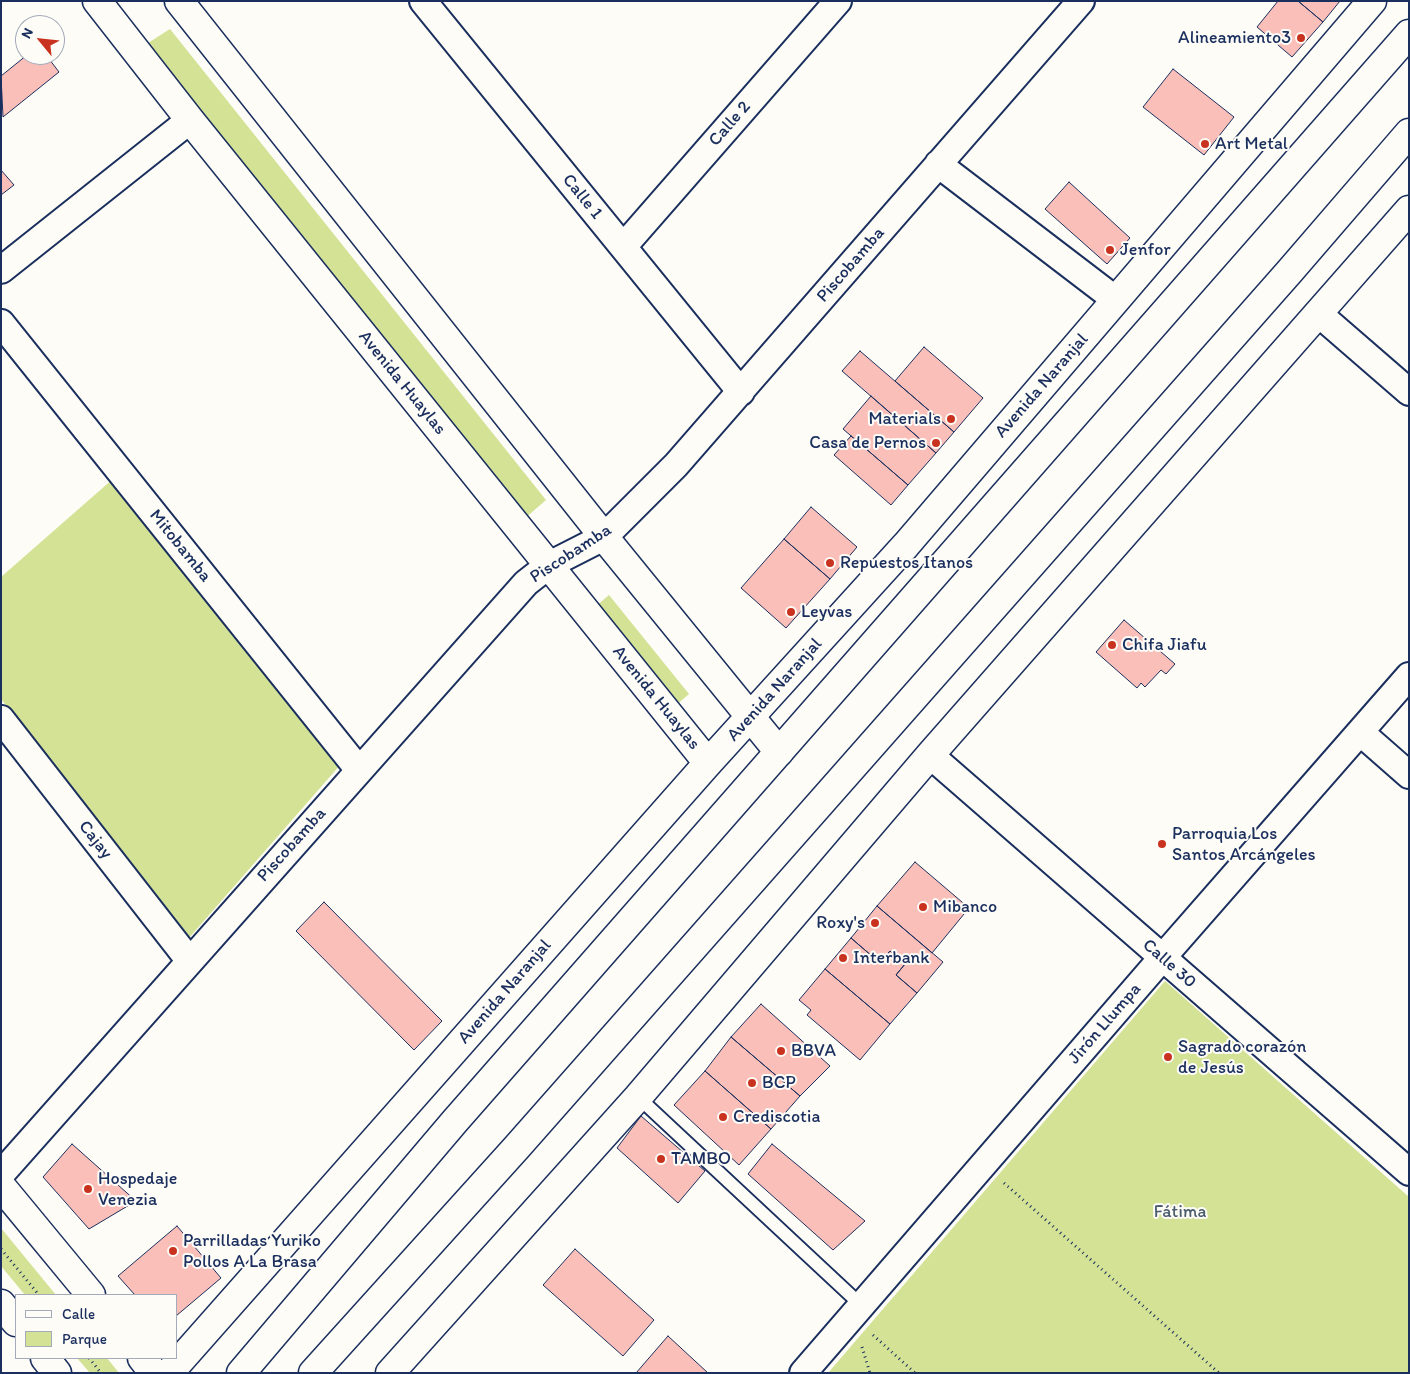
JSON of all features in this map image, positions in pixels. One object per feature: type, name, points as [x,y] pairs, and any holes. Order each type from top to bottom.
[{"type":"main road","points":[[179,1],[604,537],[779,752]]},
{"type":"main road","name":"Avenida Naranjal","points":[[169,1373],[708,763],[906,545],[1372,1]]},
{"type":"main road","name":"Avenida Huaylas","points":[[99,2],[190,120],[708,763]]},
{"type":"main road","points":[[241,1373],[461,1114],[1409,34]]},
{"type":"main road","points":[[313,1373],[517,1147],[1290,271],[1409,133]]},
{"type":"main road","points":[[390,1373],[638,1097],[930,755],[1409,210]]},
{"type":"main road","points":[[1,1186],[90,1294]]},
{"type":"main road","points":[[1,1304],[15,1321]]},
{"type":"main road","points":[[46,1359],[57,1373]]},
{"type":"main road","points":[[143,1359],[154,1373]]},
{"type":"street","name":"Calle 1","points":[[424,1],[741,392]]},
{"type":"street","name":"Calle 2","points":[[623,247],[838,1]]},
{"type":"street","name":"Piscobamba","points":[[1,1174],[189,960],[526,583],[549,565],[604,537],[676,465],[1080,1]]},
{"type":"street","points":[[1,270],[190,120]]},
{"type":"street","points":[[938,164],[1116,300]]},
{"type":"street","points":[[1319,314],[1409,392]]},
{"type":"street","name":"Mitobamba","points":[[1,323],[359,770]]},
{"type":"street","name":"Jirón Llumpa","points":[[803,1373],[1409,676]]},
{"type":"street","name":"Cajay","points":[[1,719],[189,960]]},
{"type":"street","points":[[1360,732],[1409,775]]},
{"type":"street","name":"Calle 30","points":[[930,755],[1409,1172]]},
{"type":"lane","points":[[638,1097],[857,1310]]},
{"type":"path","points":[[984,1164],[1219,1373]]},
{"type":"path","points":[[1,1249],[38,1294]]},
{"type":"path","points":[[857,1310],[915,1373]]},
{"type":"path","points":[[90,1359],[101,1373]]},
{"type":"green space","points":[[170,29],[546,500],[523,520],[148,43]]},
{"type":"green space","points":[[114,478],[341,764],[188,939],[1,699],[1,577]]},
{"type":"green space","points":[[609,595],[689,694],[675,706],[595,607]]},
{"type":"green space","name":"Fátima","points":[[1165,981],[1409,1197],[1409,1373],[828,1373]]},
{"type":"green space","points":[[1,1228],[55,1294],[24,1294],[1,1266]]},
{"type":"green space","points":[[78,1359],[108,1359],[119,1373],[90,1373]]},
{"type":"building","points":[[1278,1],[1298,1],[1323,22],[1292,57],[1257,27]]},
{"type":"building","points":[[1298,1],[1340,1],[1323,22]]},
{"type":"building","points":[[15,65],[54,65],[59,72],[3,117],[1,76]]},
{"type":"building","points":[[1173,69],[1234,117],[1204,155],[1143,107]]},
{"type":"building","points":[[1,170],[14,185],[1,195]]},
{"type":"building","points":[[1069,182],[1130,238],[1107,264],[1045,209]]},
{"type":"building","points":[[924,347],[983,398],[954,432],[895,381]]},
{"type":"building","points":[[860,351],[954,432],[936,453],[842,371]]},
{"type":"building","points":[[871,396],[936,453],[908,485],[843,429]]},
{"type":"building","points":[[851,436],[908,485],[891,505],[834,455]]},
{"type":"building","points":[[811,507],[857,547],[830,579],[784,539]]},
{"type":"building","points":[[784,539],[830,579],[786,628],[741,588]]},
{"type":"building","points":[[1124,620],[1175,664],[1166,674],[1161,670],[1145,687],[1141,683],[1137,688],[1096,652]]},
{"type":"building","name":"Mibanco","points":[[915,862],[969,908],[932,953],[877,906]]},
{"type":"building","points":[[324,902],[442,1021],[414,1050],[296,931]]},
{"type":"building","points":[[877,906],[943,962],[917,993],[896,975],[905,964],[890,951],[880,963],[851,938]]},
{"type":"building","points":[[851,938],[880,963],[890,951],[905,964],[896,975],[917,993],[890,1024],[825,969]]},
{"type":"building","points":[[825,969],[890,1024],[860,1060],[807,1015],[811,1010],[799,1000]]},
{"type":"building","name":"BBVA","points":[[761,1004],[830,1066],[800,1096],[731,1037]]},
{"type":"building","name":"BCP","points":[[731,1037],[800,1096],[771,1129],[705,1071]]},
{"type":"building","name":"Crediscotia","points":[[705,1071],[771,1129],[739,1165],[674,1105]]},
{"type":"building","name":"TAMBO","points":[[641,1116],[705,1171],[678,1203],[617,1148]]},
{"type":"building","name":"Hospedaje Venezia","points":[[72,1144],[136,1201],[89,1229],[43,1177]]},
{"type":"building","points":[[772,1144],[865,1221],[833,1250],[748,1174]]},
{"type":"building","name":"Parrilladas Yuriko Pollos A La Brasa","points":[[177,1226],[221,1278],[178,1314],[178,1294],[134,1294],[118,1276]]},
{"type":"building","points":[[575,1249],[654,1320],[623,1356],[543,1285]]},
{"type":"building","points":[[668,1336],[708,1373],[636,1373]]},
{"type":"place","name":"Alineamiento3","points":[[1301,38]]},
{"type":"place","name":"Art Metal","points":[[1205,144]]},
{"type":"place","name":"Jenfor","points":[[1110,250]]},
{"type":"place","name":"Materials","points":[[951,419]]},
{"type":"place","name":"Casa de Pernos","points":[[936,443]]},
{"type":"place","name":"Repuestos Itanos","points":[[830,563]]},
{"type":"place","name":"Leyvas","points":[[791,612]]},
{"type":"place","name":"Chifa Jiafu","points":[[1112,645]]},
{"type":"place","name":"Parroquia Los Santos Arcángeles","points":[[1162,844]]},
{"type":"place","name":"Mibanco","points":[[923,907]]},
{"type":"place","name":"Roxy's","points":[[875,923]]},
{"type":"place","name":"Interbank","points":[[843,958]]},
{"type":"place","name":"BBVA","points":[[781,1051]]},
{"type":"place","name":"Sagrado corazón de Jesús","points":[[1168,1057]]},
{"type":"place","name":"BCP","points":[[752,1083]]},
{"type":"place","name":"Crediscotia","points":[[723,1117]]},
{"type":"place","name":"TAMBO","points":[[661,1159]]},
{"type":"place","name":"Hospedaje Venezia","points":[[88,1189]]},
{"type":"place","name":"Parrilladas Yuriko Pollos A La Brasa","points":[[173,1251]]}]
